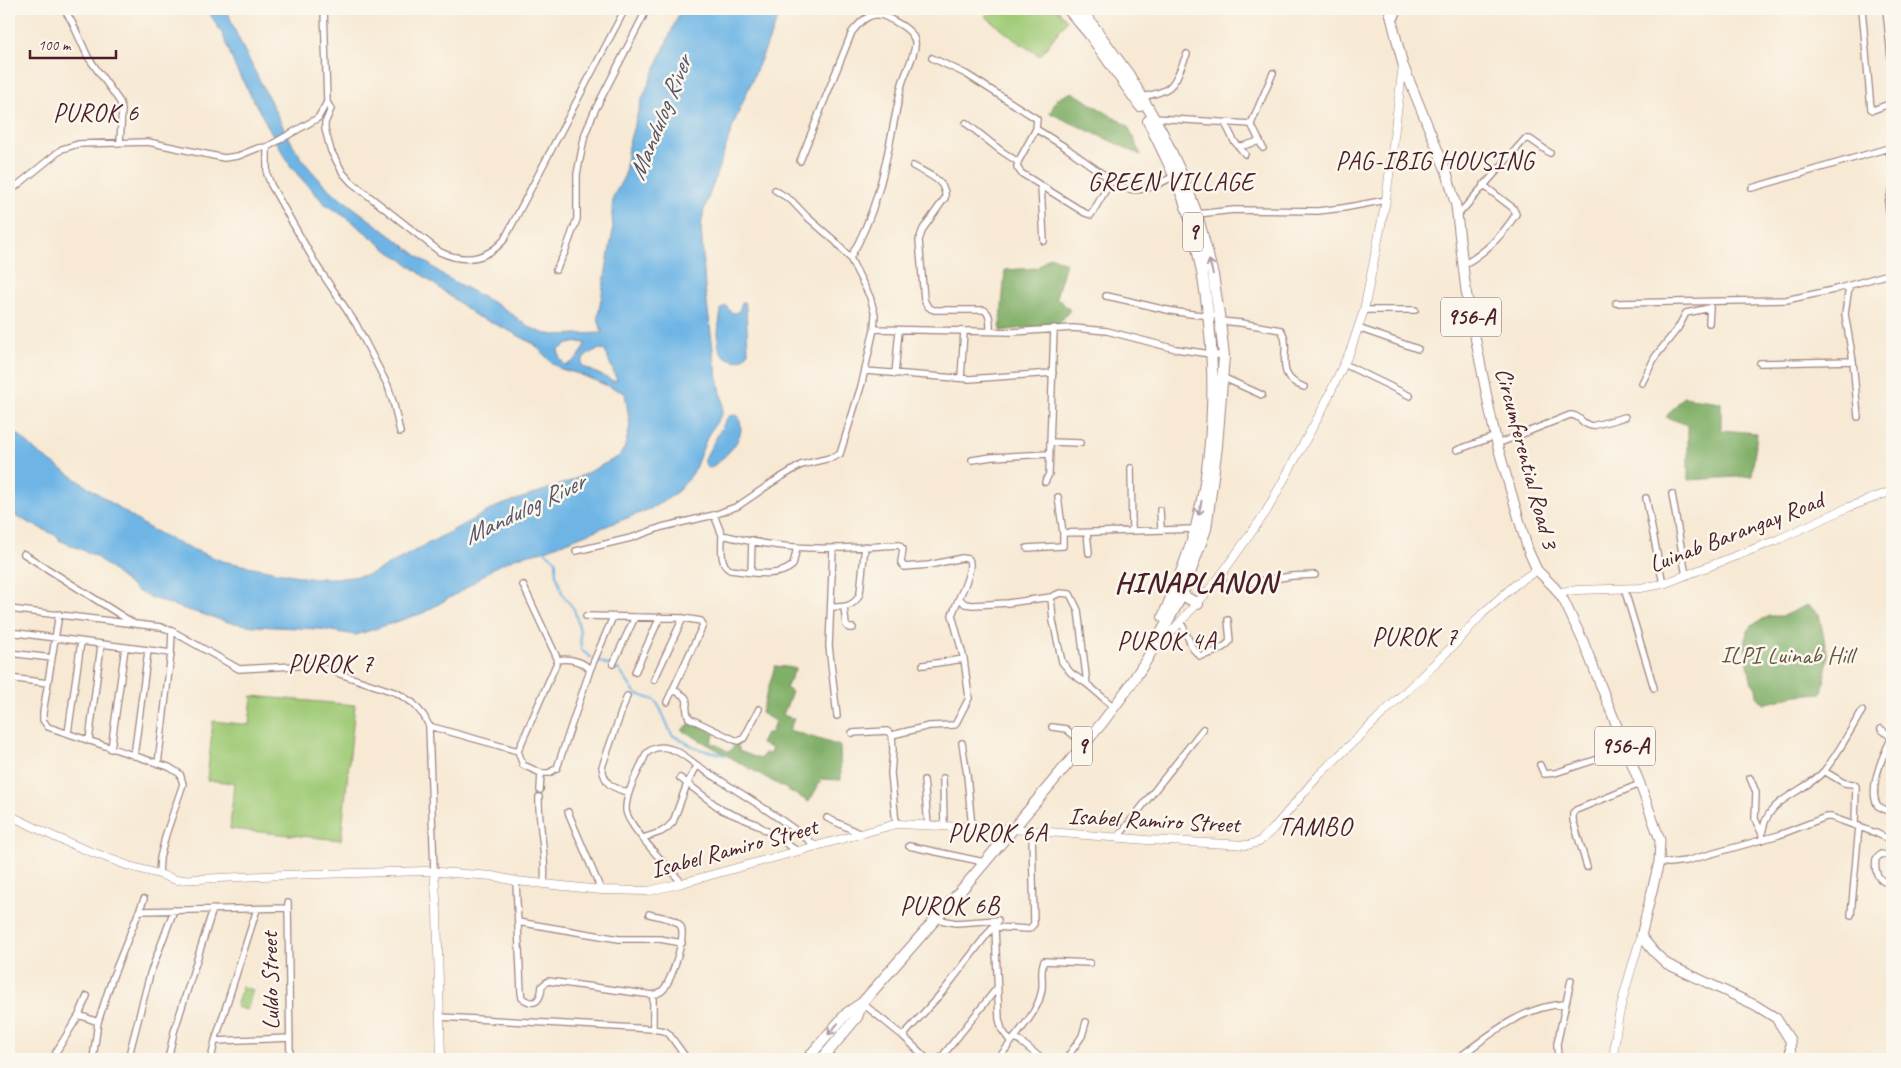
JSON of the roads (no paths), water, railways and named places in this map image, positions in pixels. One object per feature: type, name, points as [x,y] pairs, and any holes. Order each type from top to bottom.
[{"type":"highway","name":"9","points":[[807,1059],[847,1013],[862,1003],[936,919],[1114,707],[1146,660],[1182,596],[1201,529],[1217,446],[1224,356],[1213,275],[1197,214],[1143,110],[1090,35],[1068,9]]},
{"type":"highway","name":"9","points":[[1085,11],[1129,75],[1154,118],[1177,174],[1191,222],[1208,315],[1213,355],[1212,399],[1201,529],[1146,660]]},
{"type":"highway","points":[[1182,596],[1198,604]]},
{"type":"highway","name":"9","points":[[822,1059],[857,1017],[862,1003]]},
{"type":"main road","name":"956-A","points":[[1389,9],[1403,65]]},
{"type":"main road","name":"Circumferential Road 3","points":[[1403,65],[1447,173],[1458,215],[1472,323],[1496,440],[1528,550],[1537,570],[1559,592],[1583,642],[1640,784],[1660,840],[1660,862],[1641,936]]},
{"type":"main road","points":[[1641,936],[1654,952],[1668,964],[1776,1018],[1790,1040],[1791,1059]]},
{"type":"street","points":[[64,9],[88,57],[120,102],[122,110],[120,142]]},
{"type":"street","points":[[324,9],[327,102],[331,109],[325,123],[326,138],[337,163],[351,182],[440,252],[464,260],[487,254],[504,240],[625,9]]},
{"type":"street","points":[[556,270],[565,252],[577,218],[577,174],[586,134],[594,112],[647,9]]},
{"type":"street","points":[[1393,24],[1399,9]]},
{"type":"street","points":[[1862,9],[1871,109],[1892,104]]},
{"type":"street","points":[[1886,9],[1892,68]]},
{"type":"street","points":[[800,161],[852,32],[861,21],[872,15],[880,14],[896,22],[911,33],[915,47],[903,82],[886,168],[866,229],[850,258]]},
{"type":"street","points":[[1142,97],[1160,93],[1172,86],[1187,54]]},
{"type":"street","points":[[932,58],[966,74],[1037,119],[1036,129],[1018,162],[1017,167],[1020,173],[1071,206],[1091,216],[1111,180]]},
{"type":"street","name":"956-A","points":[[1146,660],[1216,582],[1266,512],[1321,412],[1344,364],[1364,310],[1386,200],[1403,65]]},
{"type":"street","points":[[1251,124],[1273,73]]},
{"type":"street","points":[[9,190],[62,149],[71,145],[148,142],[224,158],[238,156],[258,148],[267,147],[318,118],[327,102]]},
{"type":"street","points":[[1154,118],[1251,124]]},
{"type":"street","points":[[966,122],[1018,162]]},
{"type":"street","points":[[1224,123],[1231,137],[1245,154]]},
{"type":"street","points":[[1251,124],[1263,148]]},
{"type":"street","points":[[1036,129],[1122,187],[1135,191],[1157,184],[1177,174]]},
{"type":"street","points":[[1458,215],[1524,139],[1530,139],[1550,153]]},
{"type":"street","points":[[1239,148],[1260,141]]},
{"type":"street","points":[[267,147],[267,174],[271,184],[317,266],[356,324],[388,386],[400,432]]},
{"type":"street","points":[[1752,188],[1890,147],[1892,162]]},
{"type":"street","points":[[914,166],[940,182],[946,192],[945,198],[924,229],[919,240],[926,304],[934,310],[984,310],[988,312],[990,317],[990,332]]},
{"type":"street","points":[[1463,265],[1477,257],[1505,232],[1516,214],[1513,208],[1483,185]]},
{"type":"street","points":[[1041,186],[1044,241]]},
{"type":"street","points":[[576,551],[631,538],[662,527],[714,515],[738,506],[801,465],[840,454],[865,371],[875,315],[870,297],[850,258],[836,242],[792,201],[775,190]]},
{"type":"street","points":[[1892,190],[1888,203],[1892,232]]},
{"type":"street","points":[[1197,214],[1234,210],[1318,211],[1386,200]]},
{"type":"street","points":[[1616,303],[1711,305],[1786,300],[1849,286],[1892,273]]},
{"type":"street","points":[[1849,286],[1845,314],[1853,361],[1858,417]]},
{"type":"street","points":[[1106,296],[1157,309],[1208,315],[1281,330],[1284,338],[1286,373],[1294,383],[1304,387]]},
{"type":"street","points":[[1710,323],[1711,305]]},
{"type":"street","points":[[1642,383],[1655,357],[1678,328],[1686,313],[1711,305]]},
{"type":"street","points":[[1364,310],[1415,310]]},
{"type":"street","points":[[1045,482],[1048,478],[1050,454],[1054,328]]},
{"type":"street","points":[[874,329],[990,332],[1073,328],[1107,331],[1167,347],[1224,356]]},
{"type":"street","points":[[1358,328],[1418,349]]},
{"type":"street","points":[[895,374],[900,330]]},
{"type":"street","points":[[961,378],[964,331]]},
{"type":"street","points":[[1760,363],[1853,361]]},
{"type":"street","points":[[1344,364],[1410,396]]},
{"type":"street","points":[[865,371],[961,378],[1053,373]]},
{"type":"street","points":[[1222,377],[1262,395]]},
{"type":"street","points":[[1457,450],[1496,440],[1570,415],[1575,415],[1586,425],[1592,426],[1625,417]]},
{"type":"street","points":[[1050,442],[1080,443]]},
{"type":"street","points":[[972,460],[1050,454]]},
{"type":"street","points":[[1131,468],[1132,529]]},
{"type":"street","name":"Luinab Barangay Road","points":[[1559,592],[1646,587],[1663,584],[1777,540],[1849,507],[1892,491]]},
{"type":"street","points":[[1672,494],[1686,576]]},
{"type":"street","points":[[1027,548],[1063,546],[1058,497]]},
{"type":"street","points":[[1646,498],[1663,584]]},
{"type":"street","points":[[1160,510],[1161,528]]},
{"type":"street","points":[[714,515],[722,535],[722,559],[726,568],[772,573],[789,569],[793,565],[797,547]]},
{"type":"street","points":[[1063,533],[1161,528],[1201,529]]},
{"type":"street","points":[[1087,533],[1089,553]]},
{"type":"street","points":[[722,535],[797,547],[833,548],[899,545],[903,549],[901,562],[904,567],[930,565],[962,558],[969,560],[971,563],[965,586],[952,615],[964,659],[969,698],[955,725],[929,726],[892,735]]},
{"type":"street","points":[[751,572],[752,540]]},
{"type":"street","points":[[831,606],[844,607],[853,604],[858,599],[865,546]]},
{"type":"street","points":[[833,548],[829,646],[837,716]]},
{"type":"street","points":[[24,554],[135,624]]},
{"type":"street","name":"Isabel Ramiro Street","points":[[158,874],[170,879],[187,881],[284,875],[430,871],[492,876],[516,881],[601,890],[649,891],[896,824],[1012,829],[1032,832],[1248,845],[1264,839],[1318,776],[1454,645],[1483,613],[1516,584],[1537,570]]},
{"type":"street","points":[[1216,582],[1234,585],[1292,576],[1315,575]]},
{"type":"street","points":[[523,585],[558,660],[518,751],[523,765],[541,773],[548,773],[557,768],[590,670],[613,617]]},
{"type":"street","points":[[1624,588],[1654,688]]},
{"type":"street","points":[[959,598],[965,604],[973,606],[1051,597],[1055,594],[1067,592],[1075,601],[1082,635],[1088,684]]},
{"type":"street","points":[[1051,597],[1053,621],[1062,662],[1071,673],[1088,684],[1114,707]]},
{"type":"street","points":[[844,607],[846,625],[849,628],[853,628]]},
{"type":"street","points":[[9,608],[160,627],[172,631],[238,670],[313,665],[396,693],[413,703],[424,716],[428,726],[430,871],[438,930],[441,1059]]},
{"type":"street","points":[[9,815],[89,851],[129,866],[158,874],[166,834],[184,784],[180,774],[175,770],[48,727],[43,720],[58,614]]},
{"type":"street","points":[[586,616],[660,617],[701,621],[703,625],[667,702]]},
{"type":"street","points":[[613,664],[635,617]]},
{"type":"street","points":[[635,672],[660,617]]},
{"type":"street","points":[[654,680],[683,618]]},
{"type":"street","points":[[1181,622],[1193,649],[1200,656],[1214,652],[1227,645],[1230,641],[1228,620]]},
{"type":"street","points":[[158,764],[172,631]]},
{"type":"street","points":[[9,632],[102,646],[171,653]]},
{"type":"street","points":[[68,733],[81,642]]},
{"type":"street","points":[[88,741],[102,646]]},
{"type":"street","points":[[111,749],[125,648]]},
{"type":"street","points":[[134,756],[148,651]]},
{"type":"street","points":[[9,653],[52,658]]},
{"type":"street","points":[[923,665],[964,659]]},
{"type":"street","points":[[558,660],[583,663],[590,670]]},
{"type":"street","points":[[9,678],[48,683]]},
{"type":"street","points":[[673,690],[687,698],[686,711],[689,718],[739,741],[744,738],[758,709]]},
{"type":"street","points":[[627,696],[602,767],[603,777],[610,786],[629,793]]},
{"type":"street","points":[[1762,837],[1765,820],[1777,805],[1824,771],[1862,711]]},
{"type":"street","points":[[428,726],[518,751]]},
{"type":"street","points":[[1052,727],[1066,729],[1084,744]]},
{"type":"street","points":[[1118,837],[1203,729]]},
{"type":"street","points":[[1881,729],[1892,737],[1878,769],[1874,798],[1878,806],[1892,813]]},
{"type":"street","points":[[852,733],[887,731],[892,735],[891,773],[896,824]]},
{"type":"street","points":[[962,744],[972,828]]},
{"type":"street","points":[[682,883],[643,838],[626,814],[629,793],[646,754],[650,750],[669,748],[681,753],[697,766],[767,809],[816,846]]},
{"type":"street","points":[[1540,765],[1544,774],[1554,774],[1626,750]]},
{"type":"street","points":[[643,838],[668,828],[673,822],[687,784],[697,766]]},
{"type":"street","points":[[1824,771],[1844,783],[1856,786],[1857,826],[1851,915]]},
{"type":"street","points":[[540,790],[541,773]]},
{"type":"street","points":[[680,778],[722,810],[756,824],[796,850]]},
{"type":"street","points":[[943,778],[944,826]]},
{"type":"street","points":[[1750,778],[1756,792],[1755,819],[1762,837]]},
{"type":"street","points":[[924,780],[928,825]]},
{"type":"street","points":[[1587,867],[1573,820],[1573,813],[1576,810],[1640,784]]},
{"type":"street","points":[[539,797],[539,818],[545,867],[544,883]]},
{"type":"street","points":[[568,812],[601,890]]},
{"type":"street","points":[[1660,862],[1669,863],[1686,860],[1762,837],[1801,828],[1826,817],[1857,826],[1892,841]]},
{"type":"street","points":[[827,818],[859,834]]},
{"type":"street","points":[[995,927],[1029,929],[1034,924],[1032,832]]},
{"type":"street","points":[[909,846],[984,862]]},
{"type":"street","points":[[1892,857],[1881,854],[1876,859],[1875,864],[1881,881],[1892,884]]},
{"type":"street","points":[[516,881],[520,992],[522,998],[527,1001],[538,1000],[541,997],[542,986],[548,982],[653,995],[659,994],[664,990],[682,943],[682,932],[681,926],[677,922],[649,914]]},
{"type":"street","points":[[93,1059],[98,1022],[144,899]]},
{"type":"street","name":"Luldo Street","points":[[257,909],[288,905],[290,1059]]},
{"type":"street","points":[[168,1059],[174,1032],[214,909]]},
{"type":"street","points":[[140,911],[257,909],[211,1059]]},
{"type":"street","points":[[128,1059],[150,974],[174,910]]},
{"type":"street","points":[[936,919],[956,923],[998,920]]},
{"type":"street","points":[[998,920],[995,927],[1000,1025],[1013,1039],[1042,1059]]},
{"type":"street","points":[[903,1036],[998,920]]},
{"type":"street","points":[[518,922],[619,939],[660,938],[682,943]]},
{"type":"street","points":[[1614,1059],[1615,1037],[1619,1017],[1641,936]]},
{"type":"street","points":[[998,1059],[1030,1018],[1040,998],[1044,960],[1090,963]]},
{"type":"street","points":[[1558,1059],[1557,1044],[1570,980]]},
{"type":"street","points":[[940,1059],[997,988]]},
{"type":"street","points":[[653,995],[653,1029]]},
{"type":"street","points":[[56,1052],[79,1016],[87,996]]},
{"type":"street","points":[[862,1003],[903,1036],[927,1059]]},
{"type":"street","points":[[1457,1059],[1502,1026],[1548,1006],[1565,1004]]},
{"type":"street","points":[[79,1016],[98,1022]]},
{"type":"street","points":[[440,1017],[665,1031],[687,1059]]},
{"type":"street","points":[[1066,1059],[1082,1036],[1086,1022]]},
{"type":"street","points":[[215,1041],[290,1038]]},
{"type":"water","name":"Mandulog River","points":[[207,9],[226,9],[244,51],[293,145],[310,169],[334,193],[446,277],[508,311],[527,326],[543,333],[555,335],[602,333],[598,317],[613,230],[613,197],[625,175],[628,146],[642,99],[681,9],[782,9],[734,123],[704,210],[701,226],[705,289],[715,363],[723,403],[722,414],[708,435],[693,473],[680,489],[650,509],[543,551],[517,557],[495,567],[463,590],[423,613],[356,635],[320,629],[254,626],[228,622],[152,598],[137,591],[94,555],[59,540],[59,537],[9,513],[9,426],[38,453],[147,527],[182,545],[222,561],[308,578],[343,578],[367,575],[377,571],[496,507],[571,481],[618,457],[624,450],[630,426],[625,393],[579,374],[561,369],[553,364],[534,344],[476,316],[350,220],[325,204],[289,164],[236,69],[223,35]],"holes":[[[585,343],[581,354],[575,360],[565,365],[560,359],[558,350],[568,344]],[[601,349],[605,351],[617,380],[613,381],[582,366],[582,361],[586,356]]]},
{"type":"water","points":[[742,302],[744,302],[746,307],[748,351],[742,359],[733,360],[721,352],[718,343],[721,310],[726,306],[732,313],[735,313],[739,311]]},
{"type":"water","points":[[737,415],[741,430],[739,438],[729,452],[716,464],[710,468],[707,467],[704,460],[726,420],[729,416]]},
{"type":"waterway","points":[[542,549],[556,560],[556,574],[563,595],[574,609],[580,631],[581,650],[592,658]]},
{"type":"waterway","points":[[597,660],[619,670],[636,694],[655,700],[672,735],[698,749],[725,755]]},
{"type":"district","name":"PUROK 6","points":[[96,113]]},
{"type":"district","name":"PAG-IBIG HOUSING","points":[[1435,161]]},
{"type":"district","name":"GREEN VILLAGE","points":[[1171,182]]},
{"type":"district","name":"HINAPLANON","points":[[1196,582]]},
{"type":"district","name":"PUROK 7","points":[[1415,637]]},
{"type":"district","name":"PUROK 4A","points":[[1167,641]]},
{"type":"district","name":"PUROK 7","points":[[331,664]]},
{"type":"district","name":"TAMBO","points":[[1315,826]]},
{"type":"district","name":"PUROK 6A","points":[[998,833]]},
{"type":"district","name":"PUROK 6B","points":[[950,906]]},
{"type":"park label","name":"ILPI Luinab Hill","points":[[1787,655]]}]
